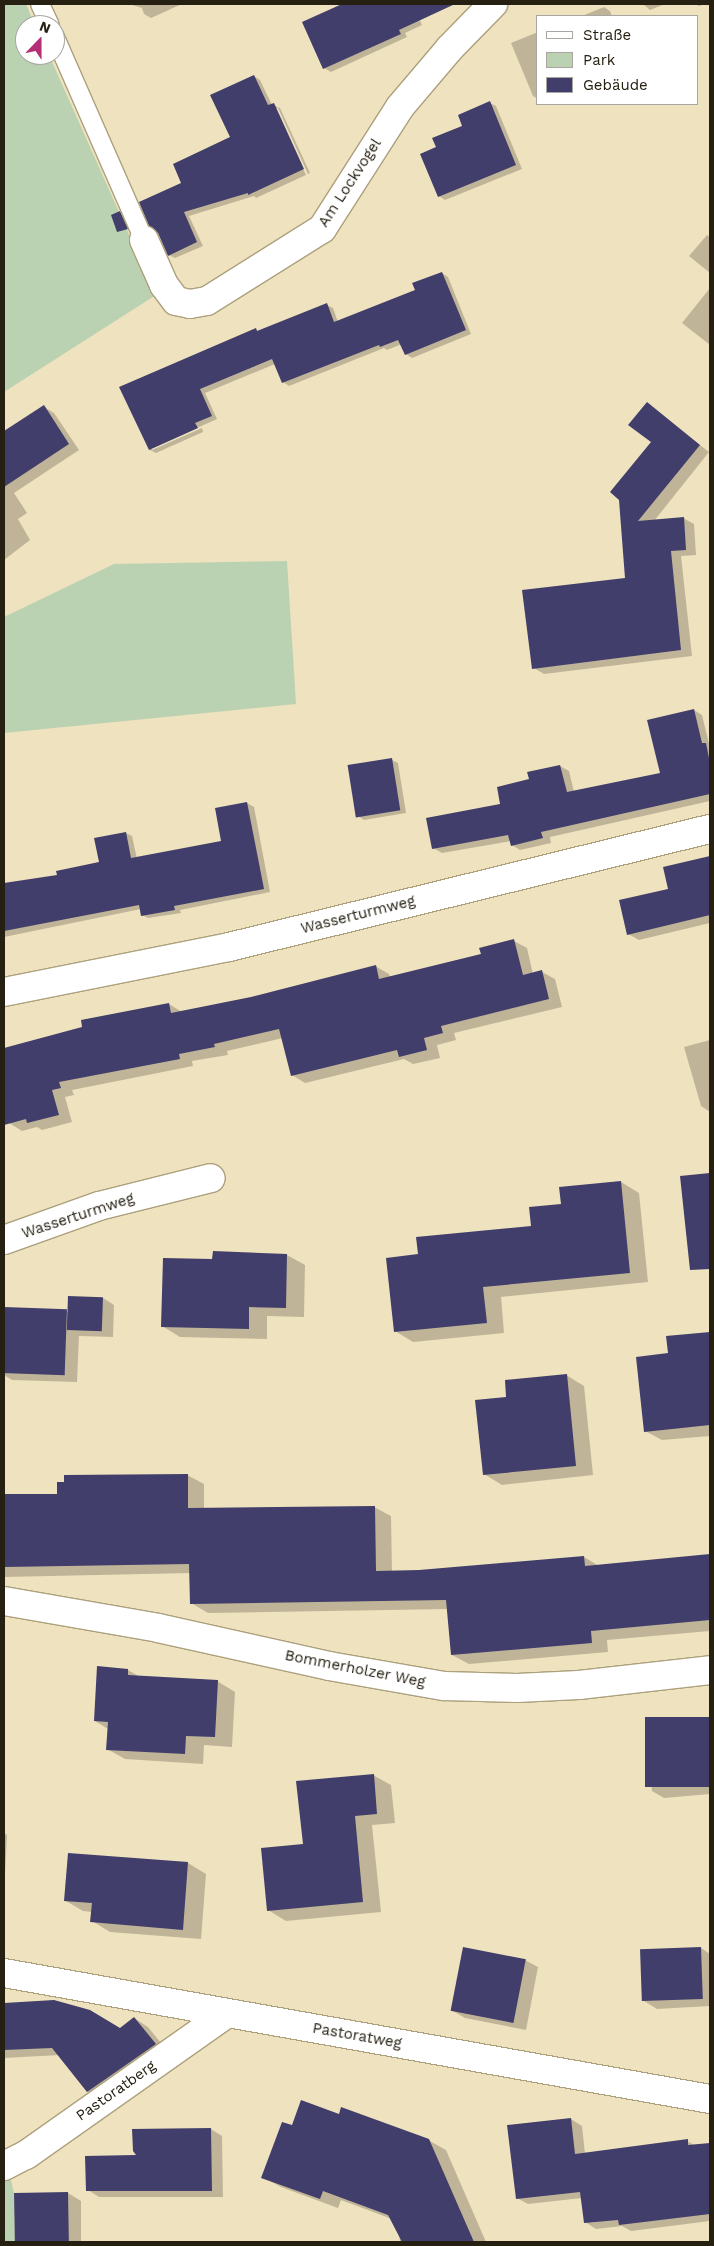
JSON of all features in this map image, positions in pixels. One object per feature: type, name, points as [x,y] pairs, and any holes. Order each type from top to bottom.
[{"type":"street","name":"Am Lockvogel","points":[[144,240],[170,293],[176,301],[190,304],[207,301],[322,229],[400,107],[450,48],[493,4]]},
{"type":"street","name":"Wasserturmweg","points":[[4,992],[229,947],[710,829]]},
{"type":"street","name":"Wasserturmweg","points":[[4,1240],[100,1206],[211,1178]]},
{"type":"street","name":"Bommerholzer Weg","points":[[4,1601],[148,1626],[338,1668],[444,1686],[517,1688],[579,1685],[710,1670]]},
{"type":"street","name":"Pastoratweg","points":[[4,1973],[710,2099]]},
{"type":"street","name":"Pastoratberg","points":[[4,2166],[26,2155],[227,2014]]},
{"type":"lane","points":[[65,61],[144,240]]},
{"type":"green space","points":[[4,4],[26,4],[31,15],[15,15],[15,65],[53,65],[156,295],[4,392]]},
{"type":"green space","points":[[287,561],[296,704],[4,733],[4,617],[114,564]]},
{"type":"green space","points":[[10,2176],[14,2193],[15,2242],[4,2242],[4,2178]]},
{"type":"building","points":[[342,4],[455,4],[399,30],[401,34],[323,69],[302,22]]},
{"type":"building","points":[[254,75],[268,105],[274,103],[304,169],[248,195],[248,193],[184,212],[197,242],[168,256],[158,233],[149,226],[139,202],[181,183],[173,164],[230,137],[210,95]]},
{"type":"building","points":[[490,101],[516,165],[438,197],[420,154],[436,147],[432,138],[462,126],[458,115]]},
{"type":"building","points":[[120,211],[128,229],[117,232],[111,215]]},
{"type":"building","points":[[442,272],[466,330],[405,355],[398,340],[380,347],[379,345],[282,383],[272,359],[200,389],[212,416],[195,423],[198,428],[149,450],[119,387],[256,328],[257,331],[327,303],[334,322],[415,290],[412,283]]},
{"type":"building","points":[[647,402],[700,445],[638,521],[684,517],[686,550],[671,551],[681,650],[532,669],[522,590],[625,578],[619,500],[610,492],[651,442],[628,425]]},
{"type":"building","points":[[44,405],[69,444],[4,487],[4,431]]},
{"type":"building","points":[[694,709],[702,743],[706,743],[710,763],[710,794],[541,832],[543,838],[511,846],[508,835],[432,849],[426,818],[500,804],[497,787],[529,779],[527,772],[560,765],[567,792],[660,773],[647,720]]},
{"type":"building","points":[[392,758],[400,810],[356,817],[348,765]]},
{"type":"building","points":[[247,802],[264,889],[174,906],[175,910],[141,916],[139,905],[4,931],[4,883],[57,875],[56,871],[99,862],[94,838],[126,832],[131,858],[221,841],[215,808]]},
{"type":"building","points":[[710,856],[710,915],[627,935],[619,900],[668,889],[663,867]]},
{"type":"building","points":[[514,939],[523,975],[542,970],[549,999],[441,1026],[443,1033],[424,1038],[427,1050],[399,1057],[397,1050],[291,1076],[279,1029],[214,1044],[215,1047],[179,1054],[180,1059],[59,1082],[61,1088],[52,1090],[59,1115],[27,1123],[26,1119],[4,1125],[4,1048],[82,1027],[81,1020],[169,1003],[171,1013],[251,997],[376,965],[379,979],[481,954],[479,948]]},
{"type":"building","points":[[710,1173],[710,1269],[690,1270],[680,1176]]},
{"type":"building","points":[[621,1181],[630,1273],[483,1287],[487,1323],[394,1332],[386,1258],[418,1254],[416,1237],[531,1226],[529,1207],[561,1204],[559,1187]]},
{"type":"building","points":[[213,1251],[287,1254],[286,1308],[249,1307],[249,1329],[161,1327],[163,1258],[212,1259]]},
{"type":"building","points":[[68,1296],[103,1297],[102,1331],[67,1330]]},
{"type":"building","points":[[4,1307],[67,1309],[65,1375],[4,1373]]},
{"type":"building","points":[[710,1332],[710,1425],[644,1432],[636,1357],[668,1353],[666,1336]]},
{"type":"building","points":[[567,1374],[576,1466],[483,1475],[475,1400],[506,1397],[505,1380]]},
{"type":"building","points":[[188,1474],[188,1508],[375,1506],[376,1571],[419,1570],[584,1556],[585,1566],[710,1554],[710,1620],[591,1631],[592,1643],[451,1655],[446,1600],[190,1604],[189,1564],[4,1567],[4,1494],[57,1494],[57,1482],[64,1482],[64,1475]]},
{"type":"building","points":[[97,1666],[128,1669],[128,1675],[218,1680],[215,1737],[186,1736],[185,1754],[106,1750],[108,1722],[94,1721]]},
{"type":"building","points":[[645,1717],[710,1717],[710,1787],[645,1787]]},
{"type":"building","points":[[374,1774],[377,1814],[355,1816],[363,1902],[267,1911],[261,1848],[303,1844],[296,1781]]},
{"type":"building","points":[[68,1853],[188,1862],[183,1930],[90,1922],[92,1903],[64,1901]]},
{"type":"building","points":[[463,1947],[526,1959],[513,2023],[451,2011]]},
{"type":"building","points":[[701,1947],[703,1999],[642,2001],[640,1949]]},
{"type":"building","points":[[54,2000],[90,2010],[120,2028],[134,2017],[156,2044],[87,2092],[52,2048],[4,2050],[4,2003]]},
{"type":"building","points":[[301,2100],[339,2114],[341,2107],[429,2139],[474,2242],[402,2242],[388,2215],[323,2191],[320,2199],[261,2178],[282,2122],[292,2125]]},
{"type":"building","points":[[571,2118],[575,2154],[688,2139],[688,2145],[710,2143],[710,2214],[619,2225],[618,2220],[584,2223],[580,2192],[516,2199],[507,2125]]},
{"type":"building","points":[[211,2128],[212,2191],[86,2191],[85,2156],[136,2155],[133,2151],[132,2129]]},
{"type":"building","points":[[68,2192],[69,2242],[15,2242],[14,2193]]}]
